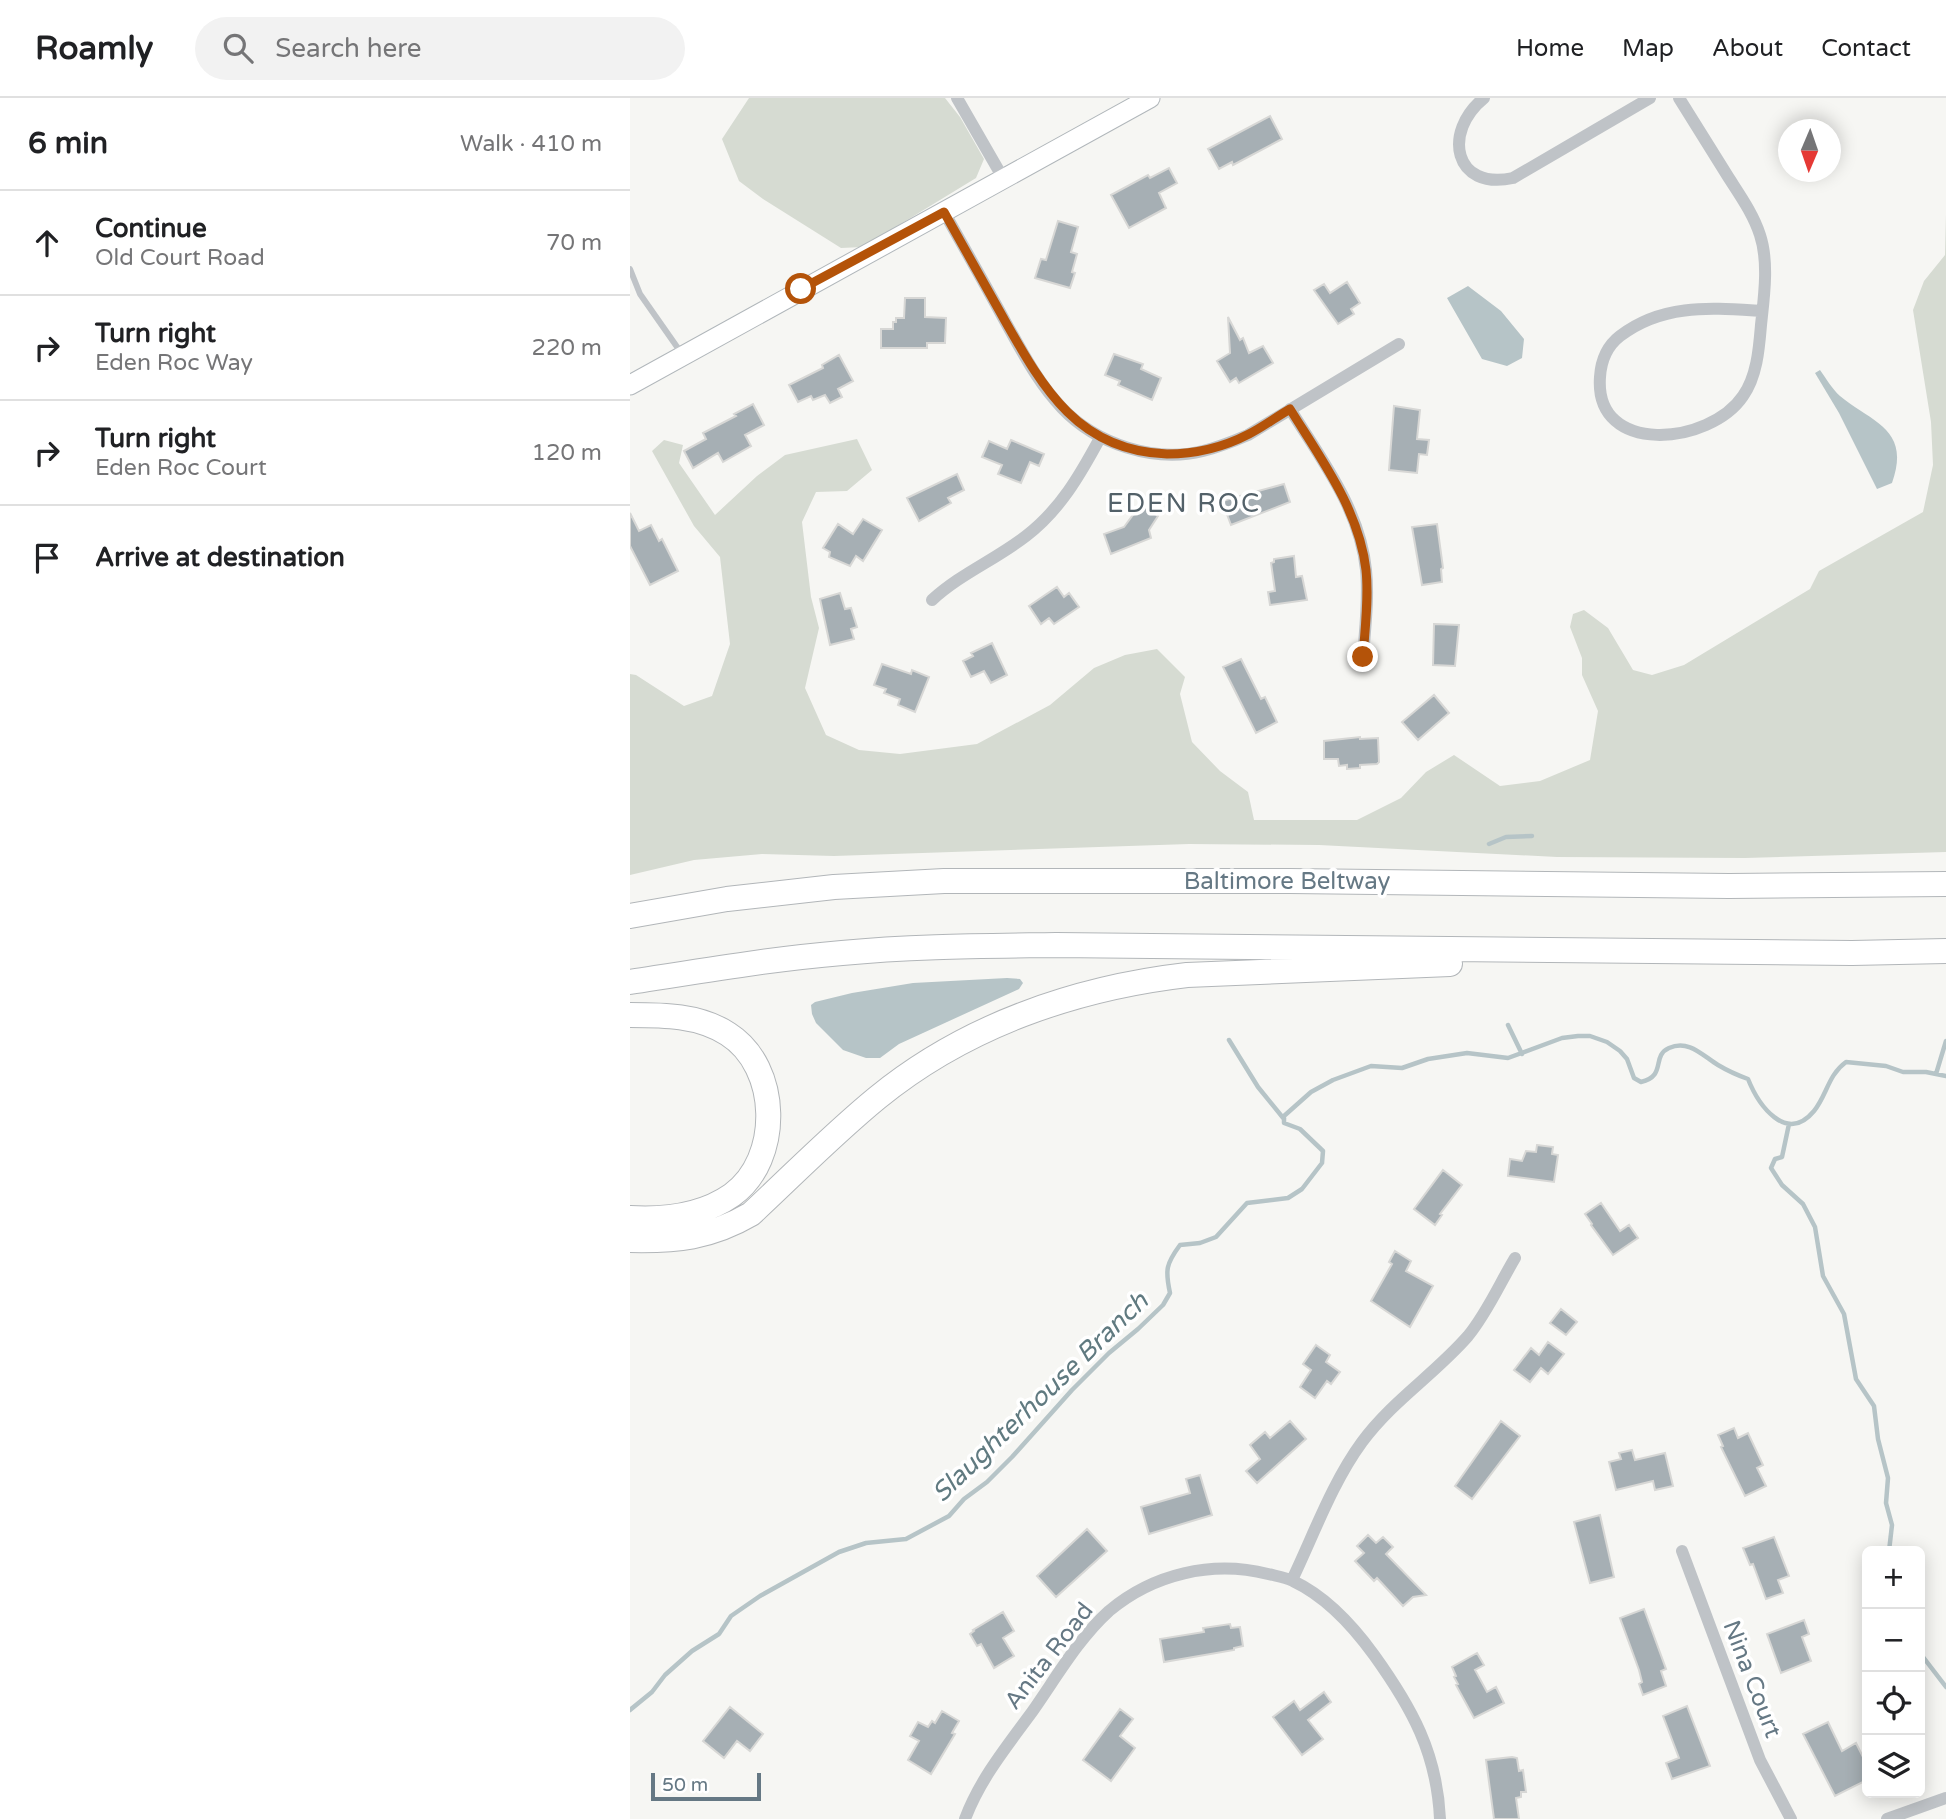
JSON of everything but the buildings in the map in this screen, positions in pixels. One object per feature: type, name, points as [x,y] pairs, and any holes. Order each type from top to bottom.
[{"type":"highway","name":"Baltimore Beltway","points":[[630,916],[727,898],[834,887],[944,881],[1290,881],[1729,886],[1946,884]]},
{"type":"highway","points":[[630,982],[735,965],[844,952],[949,947],[1056,945],[1852,953],[1946,951]]},
{"type":"highway","points":[[630,1240],[689,1238],[729,1226],[751,1214],[879,1097],[936,1057],[1005,1022],[1083,993],[1187,975],[1731,952]]},
{"type":"highway","points":[[630,1015],[694,1019],[728,1033],[744,1047],[756,1064],[766,1087],[768,1107],[768,1130],[758,1162],[747,1181],[733,1194],[690,1215],[651,1220],[630,1218]]},
{"type":"main road","points":[[630,385],[1150,98]]},
{"type":"street","points":[[957,98],[1003,178]]},
{"type":"street","points":[[1484,98],[1470,110],[1461,125],[1458,138],[1465,165],[1475,175],[1495,182],[1513,178],[1650,98]]},
{"type":"street","points":[[1679,98],[1751,214],[1760,236],[1764,253],[1762,311],[1759,348],[1752,379],[1743,397],[1724,416],[1708,425],[1686,433],[1663,436],[1638,433],[1625,428],[1613,418],[1603,401],[1599,387],[1600,368],[1606,351],[1617,337],[1668,312],[1694,308],[1762,311]]},
{"type":"street","points":[[944,212],[1044,387],[1075,421],[1100,438],[1129,448],[1155,453],[1202,451],[1248,435],[1399,344]]},
{"type":"street","points":[[1290,409],[1353,516],[1362,543],[1367,597],[1363,657]]},
{"type":"street","points":[[932,600],[951,583],[1026,536],[1046,518],[1080,475],[1100,438]]},
{"type":"street","points":[[1292,1580],[1346,1466],[1362,1443],[1404,1397],[1470,1334],[1515,1258]]},
{"type":"street","name":"Nina Court","points":[[1682,1551],[1760,1759],[1791,1819]]},
{"type":"street","name":"Anita Road","points":[[965,1819],[980,1785],[1091,1630],[1121,1603],[1153,1583],[1176,1574],[1203,1569],[1233,1568],[1292,1580],[1318,1596],[1346,1622],[1392,1679],[1413,1713],[1426,1743],[1436,1779],[1440,1819]]},
{"type":"street","points":[[1887,1819],[1946,1798]]},
{"type":"lane","points":[[630,269],[640,295],[683,356]]},
{"type":"shaded area","points":[[749,98],[945,98],[960,117],[984,159],[976,178],[863,247],[841,248],[739,181],[722,139]]},
{"type":"shaded area","points":[[1946,214],[1946,852],[1745,858],[1557,857],[1319,845],[1189,844],[834,856],[762,854],[694,860],[630,875],[630,674],[636,675],[684,706],[712,696],[730,644],[720,557],[694,526],[652,451],[664,440],[683,445],[679,463],[715,515],[757,476],[785,455],[857,439],[872,470],[847,491],[816,492],[802,522],[811,597],[819,628],[805,688],[826,735],[859,750],[900,754],[977,744],[1050,705],[1094,668],[1125,655],[1157,649],[1185,677],[1180,694],[1192,742],[1220,771],[1248,792],[1254,820],[1357,820],[1401,798],[1426,772],[1454,755],[1500,786],[1540,781],[1590,760],[1598,711],[1582,675],[1582,658],[1570,627],[1573,614],[1584,610],[1608,628],[1633,670],[1652,675],[1684,665],[1810,589],[1819,571],[1923,512],[1933,465],[1931,422],[1913,310],[1924,281],[1945,255]]},
{"type":"shaded area","points":[[1468,286],[1501,311],[1524,339],[1522,358],[1507,366],[1482,359],[1447,298]]},
{"type":"shaded area","points":[[1820,370],[1840,396],[1886,429],[1893,439],[1897,450],[1897,465],[1892,483],[1877,489],[1839,413],[1815,373]]},
{"type":"shaded area","points":[[1020,979],[1023,983],[1019,989],[899,1044],[880,1058],[866,1058],[843,1050],[816,1023],[812,1014],[811,1005],[815,1002],[852,993],[913,983]]},
{"type":"waterway","points":[[1489,844],[1506,837],[1532,836]]},
{"type":"waterway","points":[[1508,1025],[1522,1054]]},
{"type":"waterway","name":"Slaughterhouse Branch","points":[[630,1710],[652,1692],[665,1675],[692,1651],[719,1634],[731,1616],[760,1596],[839,1552],[866,1543],[906,1539],[949,1516],[964,1499],[987,1482],[1072,1390],[1163,1305],[1170,1293],[1168,1268],[1180,1245],[1200,1243],[1216,1237],[1247,1203],[1288,1198],[1302,1189],[1322,1163],[1323,1151],[1300,1129],[1284,1123],[1284,1116],[1311,1092],[1333,1080],[1371,1066],[1402,1068],[1428,1059],[1467,1053],[1508,1058],[1562,1038],[1590,1036],[1607,1042],[1620,1051],[1627,1059],[1634,1078],[1641,1082],[1654,1075],[1661,1056],[1669,1048],[1689,1047],[1725,1069],[1748,1079],[1766,1109],[1774,1117],[1793,1124],[1804,1120],[1814,1111],[1831,1079],[1846,1062],[1946,1076]]},
{"type":"waterway","points":[[1229,1040],[1258,1087],[1284,1119]]},
{"type":"waterway","points":[[1936,1074],[1946,1041]]},
{"type":"waterway","points":[[1789,1124],[1782,1157],[1775,1159],[1771,1168],[1782,1185],[1803,1204],[1815,1227],[1823,1276],[1844,1314],[1856,1379],[1874,1406],[1878,1439],[1888,1478],[1886,1503],[1892,1525],[1890,1546]]},
{"type":"waterway","points":[[1925,1660],[1946,1687]]},
{"type":"district","name":"EDEN ROC","points":[[1184,503]]},
{"type":"route","points":[[801,289],[944,212],[1044,387],[1075,421],[1100,438],[1155,453],[1202,451],[1248,435],[1290,409],[1353,516],[1362,543],[1367,597],[1363,657]]}]
